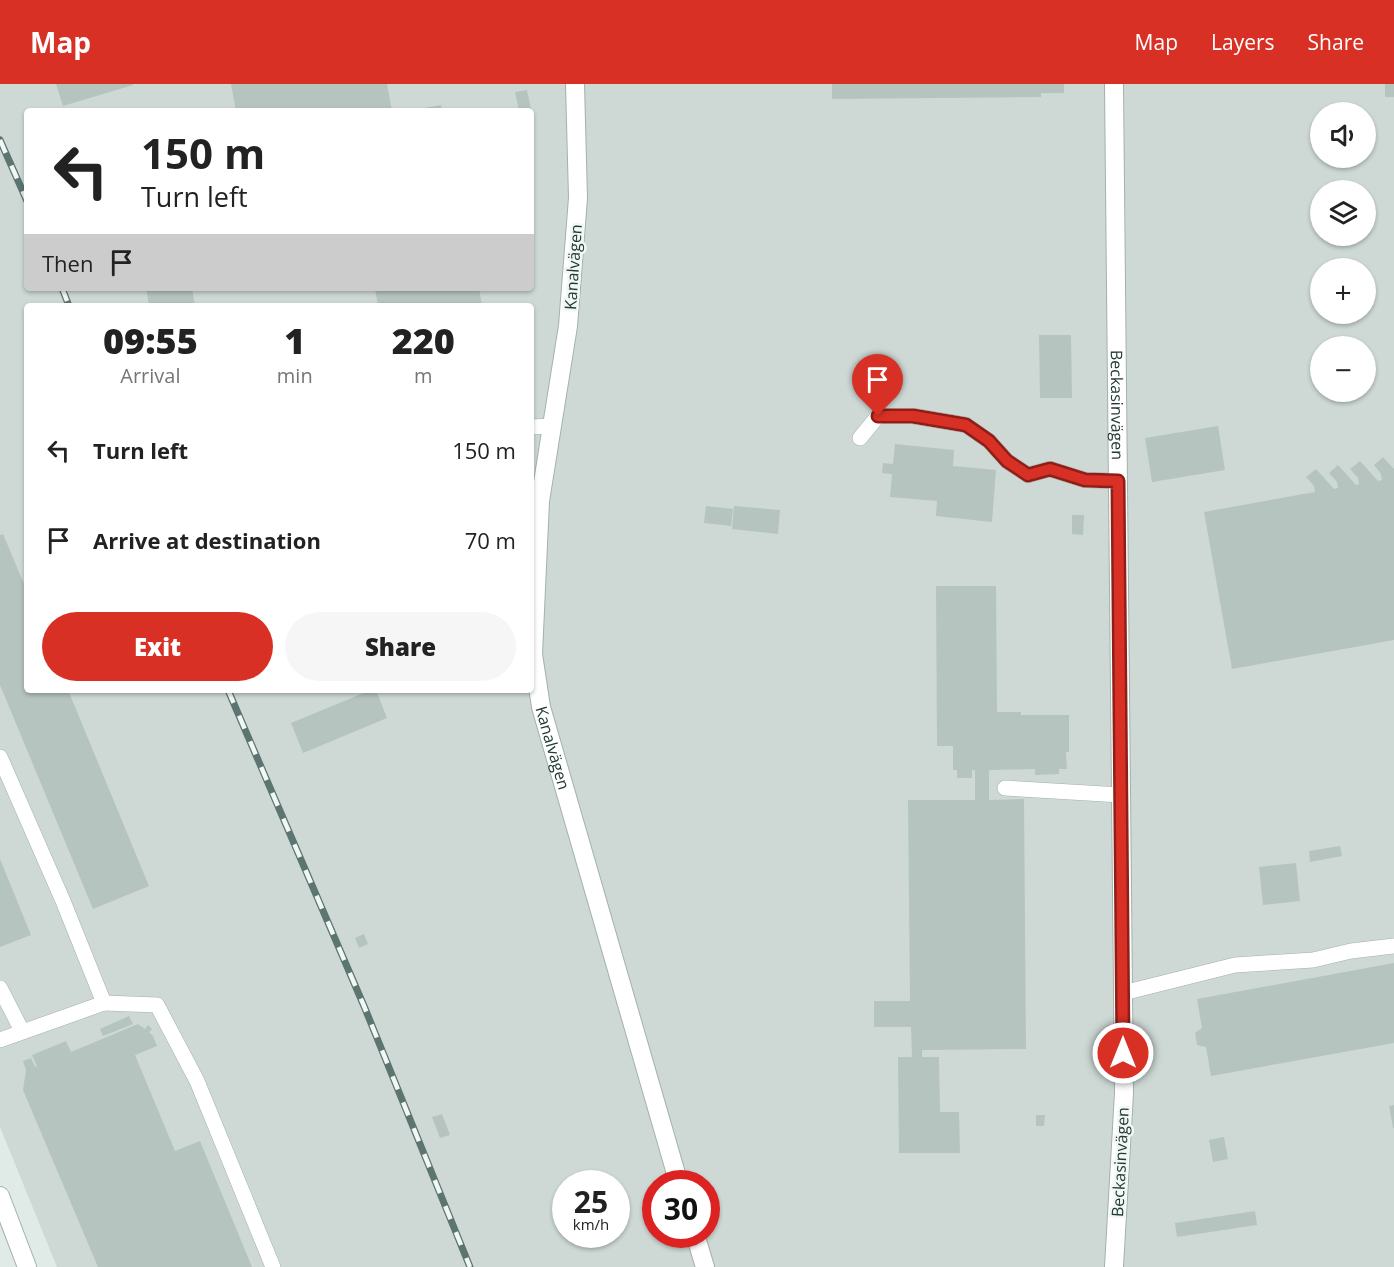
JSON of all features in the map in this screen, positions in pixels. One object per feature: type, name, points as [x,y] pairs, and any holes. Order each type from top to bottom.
[{"type":"street","name":"Kanalvägen","points":[[534,622],[540,501],[568,326],[578,198],[575,84]]},
{"type":"street","name":"Beckasinvägen","points":[[1114,84],[1124,1093],[1114,1267]]},
{"type":"street","name":"Kanalvägen","points":[[534,660],[542,707],[675,1170]]},
{"type":"street","points":[[0,1196],[27,1267]]},
{"type":"street","points":[[699,1248],[705,1267]]},
{"type":"lane","points":[[860,438],[878,416],[913,416],[966,425],[989,441],[1007,461],[1028,475],[1050,469],[1085,480],[1118,481]]},
{"type":"lane","points":[[534,427],[552,426]]},
{"type":"lane","points":[[0,757],[63,901],[104,1003]]},
{"type":"lane","points":[[1005,788],[1121,795]]},
{"type":"lane","points":[[1123,993],[1235,965],[1313,960],[1351,951],[1394,946]]},
{"type":"lane","points":[[0,988],[22,1031]]},
{"type":"lane","points":[[0,1040],[104,1003],[157,1005],[197,1082],[273,1267]]},
{"type":"shaded area","points":[[0,84],[1394,84],[1394,1267],[57,1267],[0,1127]]},
{"type":"building","points":[[56,84],[133,84],[133,85],[63,106]]},
{"type":"building","points":[[231,84],[387,84],[391,108],[235,108]]},
{"type":"building","points":[[832,84],[1064,84],[1064,93],[1041,93],[1041,97],[832,99]]},
{"type":"building","points":[[1385,84],[1394,84],[1394,97],[1385,97]]},
{"type":"building","points":[[527,90],[531,108],[518,108],[515,92]]},
{"type":"building","points":[[441,105],[442,108],[424,108]]},
{"type":"building","points":[[146,291],[192,291],[194,303],[148,303]]},
{"type":"building","points":[[376,291],[480,291],[482,303],[378,303]]},
{"type":"building","points":[[1039,335],[1071,335],[1072,398],[1040,398]]},
{"type":"building","points":[[1218,426],[1225,470],[1152,482],[1145,438]]},
{"type":"building","points":[[895,444],[954,450],[953,466],[996,470],[992,522],[936,516],[937,501],[890,497],[892,474],[882,473],[883,463],[893,464]]},
{"type":"building","points":[[1383,457],[1394,469],[1394,640],[1232,669],[1204,512],[1315,492],[1314,486],[1306,477],[1316,469],[1334,489],[1338,488],[1337,482],[1329,473],[1338,465],[1356,485],[1359,484],[1358,478],[1350,469],[1360,461],[1378,481],[1382,480],[1381,474],[1374,465]]},
{"type":"building","points":[[706,506],[733,509],[731,526],[704,523]]},
{"type":"building","points":[[734,506],[780,510],[778,534],[732,529]]},
{"type":"building","points":[[1072,515],[1084,515],[1083,535],[1072,534]]},
{"type":"building","points":[[3,534],[24,584],[24,693],[69,693],[149,886],[93,909],[0,685],[0,535]]},
{"type":"building","points":[[936,586],[996,586],[997,712],[1021,712],[1021,715],[1069,715],[1069,752],[1066,752],[1067,769],[1059,769],[1059,774],[1035,775],[1035,769],[989,770],[989,800],[1024,799],[1026,1049],[922,1050],[922,1057],[939,1057],[940,1112],[959,1112],[960,1153],[899,1153],[898,1057],[912,1057],[911,1027],[874,1027],[874,1001],[910,1001],[908,800],[975,800],[975,770],[972,770],[972,778],[957,778],[957,770],[953,770],[953,746],[937,746]]},
{"type":"building","points":[[364,693],[377,693],[387,718],[303,753],[291,723]]},
{"type":"building","points":[[1340,846],[1342,856],[1310,862],[1309,851]]},
{"type":"building","points":[[0,859],[31,935],[0,947]]},
{"type":"building","points":[[1296,863],[1300,901],[1263,905],[1259,867]]},
{"type":"building","points":[[364,934],[368,944],[359,948],[355,938]]},
{"type":"building","points":[[1394,963],[1394,1043],[1211,1076],[1206,1047],[1197,1045],[1195,1033],[1202,1028],[1197,999]]},
{"type":"building","points":[[129,1016],[133,1024],[103,1036],[100,1029]]},
{"type":"building","points":[[138,1024],[145,1029],[148,1025],[152,1029],[149,1032],[157,1046],[135,1055],[175,1151],[200,1141],[252,1267],[98,1267],[23,1090],[26,1070],[23,1061],[31,1058],[35,1067],[37,1066],[32,1055],[66,1041],[71,1052]]},
{"type":"building","points":[[1394,1105],[1394,1128],[1393,1128],[1389,1106]]},
{"type":"building","points":[[442,1114],[450,1135],[440,1138],[432,1117]]},
{"type":"building","points":[[1036,1115],[1045,1115],[1044,1126],[1036,1126]]},
{"type":"building","points":[[1224,1137],[1228,1159],[1213,1162],[1209,1140]]},
{"type":"building","points":[[1255,1211],[1257,1225],[1177,1237],[1175,1223]]},
{"type":"railway","points":[[0,140],[24,194]]},
{"type":"railway","points":[[63,291],[68,303]]},
{"type":"railway","points":[[229,693],[364,1006],[470,1267]]},
{"type":"route","points":[[878,416],[913,416],[966,425],[989,441],[1007,461],[1028,475],[1050,469],[1085,480],[1118,481],[1123,1053]]}]
